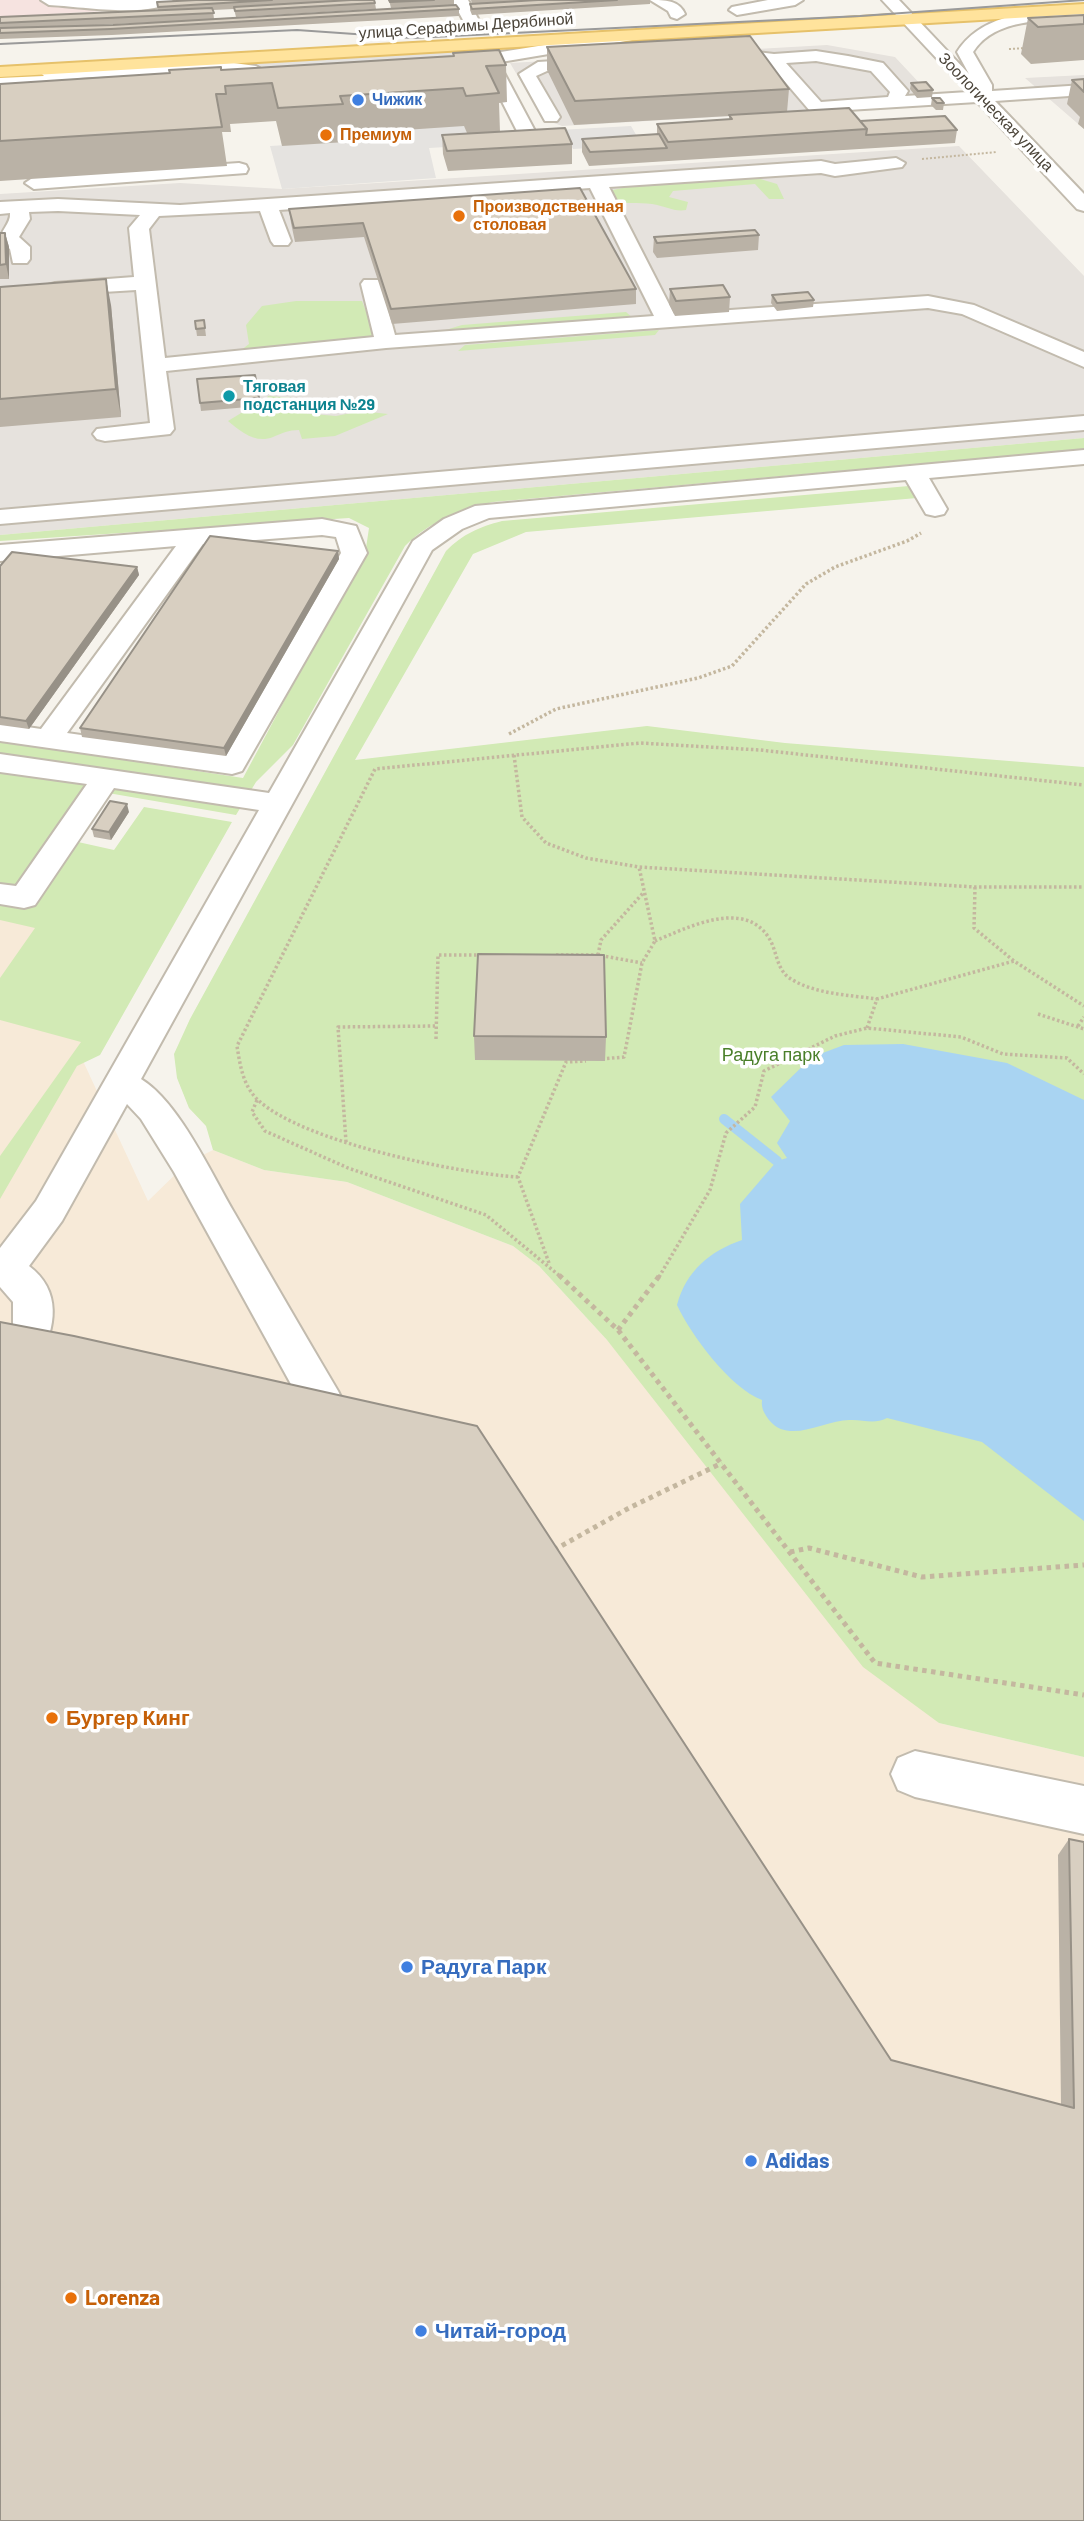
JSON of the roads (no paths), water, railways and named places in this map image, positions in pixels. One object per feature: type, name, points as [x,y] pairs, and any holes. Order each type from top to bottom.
[{"type":"main road","points":[[872,4],[919,1]]},
{"type":"main road","points":[[655,7],[683,13]]},
{"type":"main road","points":[[726,9],[813,7]]},
{"type":"main road","points":[[908,20],[1084,11]]},
{"type":"main road","name":"улица Серафимы Дерябиной","points":[[0,72],[632,36],[655,42],[726,30],[908,20]]},
{"type":"street","points":[[50,0],[141,6],[165,0]]},
{"type":"street","points":[[460,0],[475,26]]},
{"type":"street","points":[[726,9],[795,0]]},
{"type":"street","name":"Зоологическая улица","points":[[891,1],[908,20],[985,77],[982,97],[1084,205]]},
{"type":"street","points":[[1027,93],[985,77],[965,52],[968,43],[980,33],[1028,18],[1084,11]]},
{"type":"street","points":[[726,30],[856,39]]},
{"type":"street","name":"улица Серафимы Дерябиной","points":[[431,66],[480,61],[632,36]]},
{"type":"street","points":[[692,58],[740,55],[774,59],[816,56],[848,61],[894,103]]},
{"type":"street","points":[[291,70],[312,65],[461,56],[480,61],[494,69],[526,131]]},
{"type":"street","points":[[774,59],[816,107],[1084,90]]},
{"type":"street","points":[[551,117],[527,74],[544,66],[585,64]]},
{"type":"street","points":[[0,72],[99,73],[219,66],[257,71]]},
{"type":"street","points":[[0,83],[61,89],[257,71],[321,71]]},
{"type":"street","points":[[935,72],[964,91],[982,97]]},
{"type":"street","points":[[474,81],[500,80]]},
{"type":"street","points":[[878,121],[886,115],[924,113],[943,118]]},
{"type":"street","points":[[974,115],[999,114]]},
{"type":"street","points":[[9,207],[66,205],[152,212],[268,206],[392,206],[597,183],[821,167],[835,170],[896,163]]},
{"type":"street","points":[[13,184],[239,169]]},
{"type":"street","points":[[1063,181],[1084,180]]},
{"type":"street","points":[[597,183],[667,321]]},
{"type":"street","points":[[268,206],[281,241]]},
{"type":"street","points":[[9,207],[20,219],[8,238],[20,247],[20,259]]},
{"type":"street","points":[[105,434],[162,429],[139,228],[152,212]]},
{"type":"street","points":[[41,289],[103,297],[144,283]]},
{"type":"street","points":[[372,284],[386,342]]},
{"type":"street","points":[[154,366],[214,349],[386,342],[928,302],[967,309],[1084,360]]},
{"type":"street","points":[[0,517],[1084,423]]},
{"type":"street","points":[[25,1348],[35,1325],[35,1303],[24,1284],[2,1271],[49,1211],[422,546],[453,524],[484,511],[1084,457]]},
{"type":"street","points":[[913,472],[935,509]]},
{"type":"street","points":[[0,553],[321,527],[347,531],[354,553],[232,765],[0,732]]},
{"type":"street","points":[[48,739],[195,538]]},
{"type":"street","points":[[0,763],[277,803]]},
{"type":"street","points":[[0,894],[24,898],[106,779]]},
{"type":"street","points":[[121,1084],[141,1096],[154,1110],[187,1163],[323,1403]]},
{"type":"street","points":[[915,1774],[1084,1810]]},
{"type":"water","points":[[903,1044],[1007,1063],[1084,1100],[1084,1521],[982,1442],[887,1418],[873,1421],[839,1421],[797,1431],[777,1427],[764,1413],[762,1400],[737,1384],[713,1359],[677,1305],[686,1282],[701,1264],[720,1250],[742,1240],[740,1204],[777,1161],[787,1158],[777,1143],[790,1121],[771,1097],[812,1057],[844,1045]]},
{"type":"waterway","points":[[724,1119],[777,1161]]},
{"type":"tram line","points":[[0,44],[297,30],[412,38],[860,16],[1084,0]]},
{"type":"place","name":"Чижик","points":[[358,100]]},
{"type":"place","name":"Премиум","points":[[326,135]]},
{"type":"place","name":"Производственная столовая","points":[[459,216]]},
{"type":"place","name":"Тяговая подстанция №29","points":[[229,396]]},
{"type":"place","name":"Бургер Кинг","points":[[52,1718]]},
{"type":"place","name":"Радуга Парк","points":[[407,1967]]},
{"type":"place","name":"Adidas","points":[[751,2161]]},
{"type":"place","name":"Lorenza","points":[[71,2298]]},
{"type":"place","name":"Читай-город","points":[[421,2331]]},
{"type":"park label","name":"Радуга парк","points":[[771,1055]]}]
